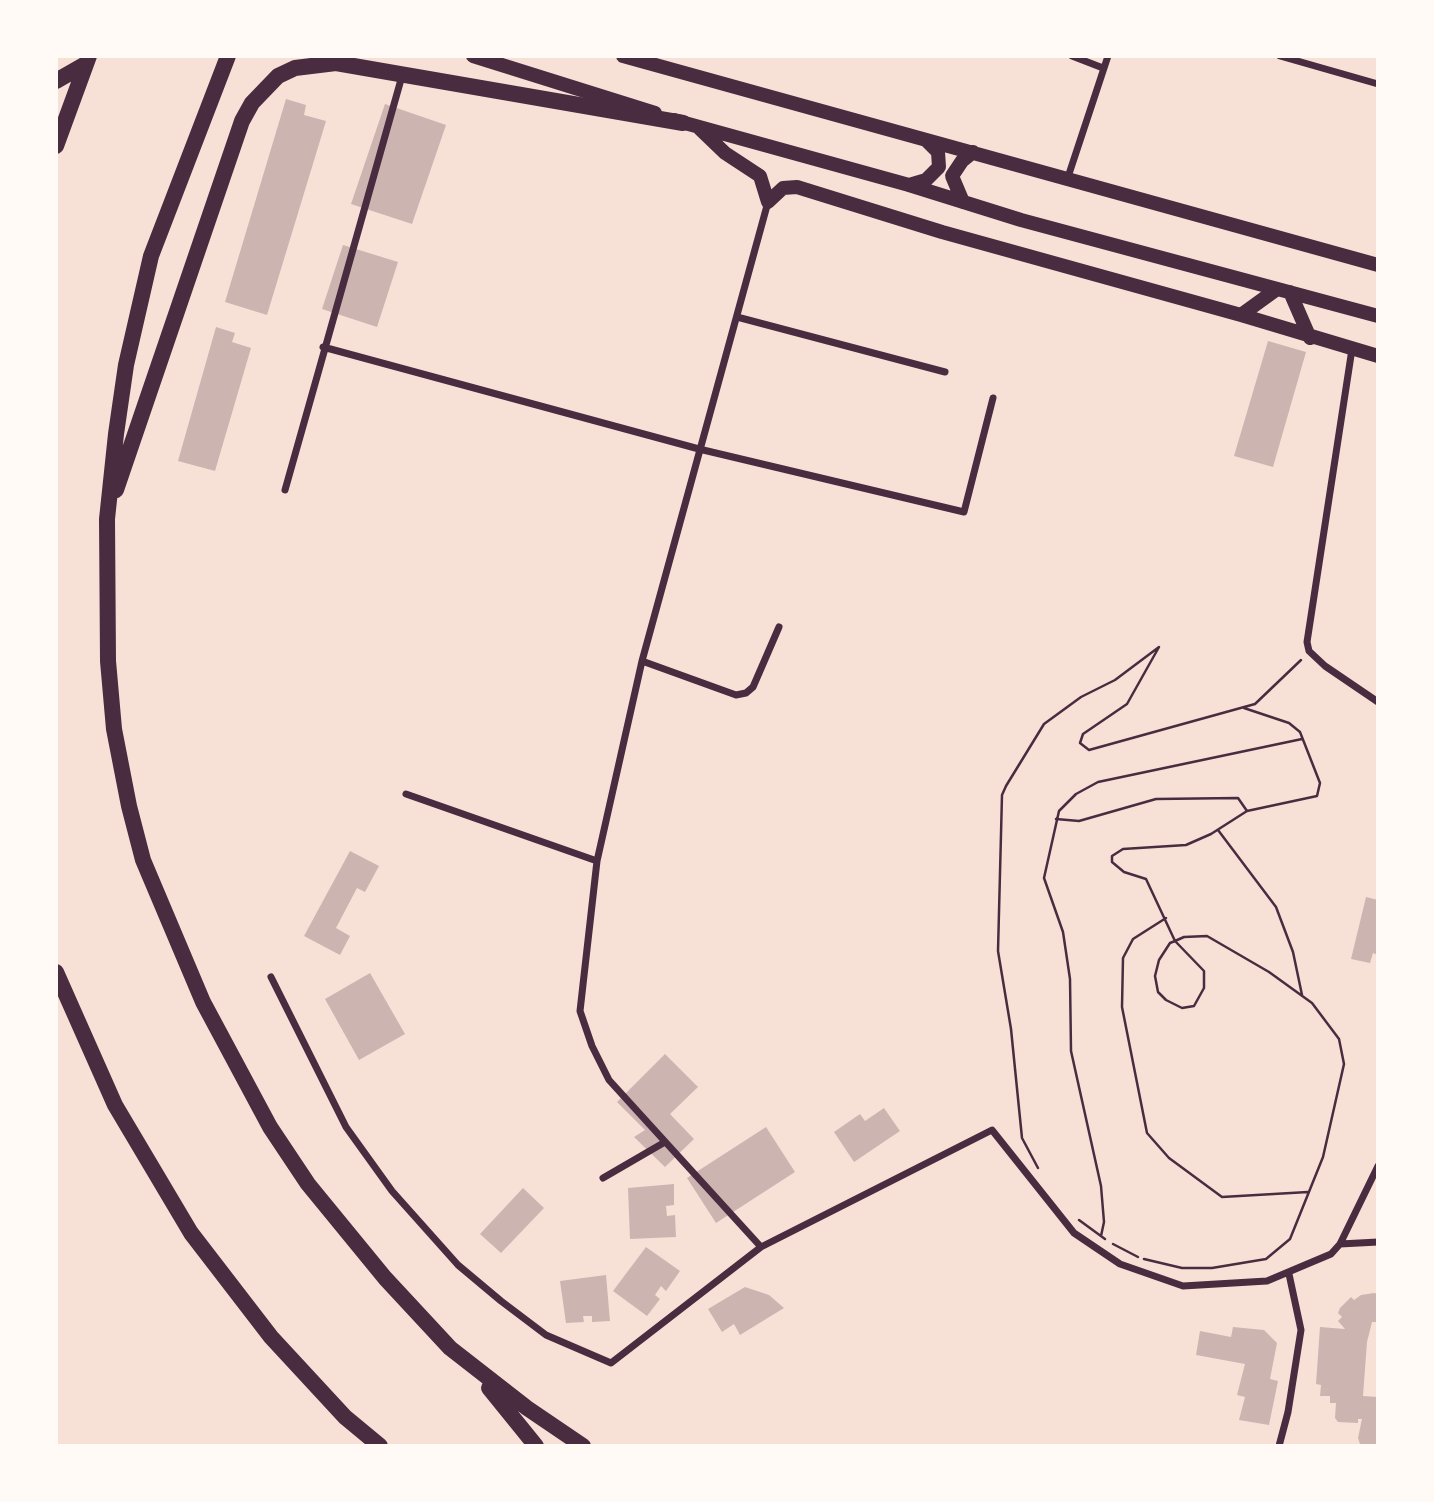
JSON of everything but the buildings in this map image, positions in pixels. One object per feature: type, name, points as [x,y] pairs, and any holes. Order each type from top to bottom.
[{"type":"highway","points":[[228,56],[151,256],[126,365],[107,519],[108,661],[114,729],[144,860],[174,937],[232,1061],[270,1127],[308,1184],[376,1268],[507,1408],[536,1446]]},
{"type":"highway","points":[[56,81],[87,61]]},
{"type":"highway","points":[[56,146],[87,61]]},
{"type":"highway","points":[[107,519],[242,121],[252,103],[278,76],[315,64],[336,64],[690,125]]},
{"type":"highway","points":[[56,972],[115,1105],[191,1233],[271,1337],[345,1417],[380,1446]]},
{"type":"highway","points":[[450,1348],[527,1408],[583,1446]]},
{"type":"main road","points":[[473,56],[690,125],[1378,316]]},
{"type":"main road","points":[[623,56],[1068,177],[1378,265]]},
{"type":"main road","points":[[690,125],[760,176],[768,202],[783,188],[797,187],[942,232],[1378,356]]},
{"type":"main road","points":[[909,185],[926,180],[939,167],[938,152],[925,138]]},
{"type":"main road","points":[[963,202],[953,176],[962,160],[973,152]]},
{"type":"main road","points":[[1241,315],[1284,290]]},
{"type":"main road","points":[[1284,290],[1310,338]]},
{"type":"street","points":[[1072,56],[1103,68]]},
{"type":"street","points":[[1068,177],[1108,56]]},
{"type":"street","points":[[1280,56],[1378,84]]},
{"type":"street","points":[[285,490],[323,347],[402,75]]},
{"type":"street","points":[[761,1247],[609,1080],[592,1046],[580,1011],[597,861],[642,661],[768,202]]},
{"type":"street","points":[[737,317],[945,372]]},
{"type":"street","points":[[323,347],[699,449],[964,512],[993,398]]},
{"type":"street","points":[[1352,349],[1307,642],[1309,651],[1349,685],[1378,702]]},
{"type":"street","points":[[642,661],[736,695],[746,693],[753,687],[779,626]]},
{"type":"street","points":[[406,794],[597,861]]},
{"type":"street","points":[[271,977],[346,1127],[392,1191],[458,1265],[501,1301],[547,1335],[611,1363],[761,1247],[992,1130],[1074,1233],[1121,1264],[1183,1286],[1267,1281],[1289,1275],[1331,1254],[1340,1244],[1378,1166]]},
{"type":"street","points":[[603,1178],[665,1142]]},
{"type":"street","points":[[1340,1244],[1378,1242]]},
{"type":"street","points":[[1279,1446],[1289,1412],[1301,1330],[1289,1275]]},
{"type":"path","points":[[1041,1173],[1022,1138],[1011,1029],[998,951],[1002,795],[1006,786],[1044,724],[1081,697],[1115,680],[1159,647],[1127,704],[1083,734],[1080,743],[1089,750],[1255,704],[1309,651]]},
{"type":"path","points":[[1072,1214],[1101,1236],[1139,1258],[1182,1268],[1212,1268],[1266,1259],[1290,1239],[1323,1157],[1344,1064],[1343,1052],[1332,1028],[1302,995],[1207,936],[1184,937],[1175,941],[1170,943],[1159,960],[1155,976],[1158,992],[1166,1000],[1188,1008],[1201,998],[1204,971],[1175,941],[1146,879],[1115,867],[1112,856],[1123,849],[1186,845],[1218,830],[1247,811],[1317,796],[1320,783],[1300,732],[1289,723],[1244,708]]},
{"type":"path","points":[[1101,1236],[1104,1222],[1101,1186],[1071,1051],[1070,979],[1063,932],[1044,878],[1056,819],[1068,801],[1098,782],[1302,739]]},
{"type":"path","points":[[1056,819],[1079,821],[1156,799],[1238,799],[1247,811]]},
{"type":"path","points":[[1218,830],[1276,907],[1293,952],[1302,995]]},
{"type":"path","points":[[1166,918],[1133,939],[1123,958],[1122,1007],[1147,1133],[1169,1158],[1222,1196],[1310,1192]]}]
